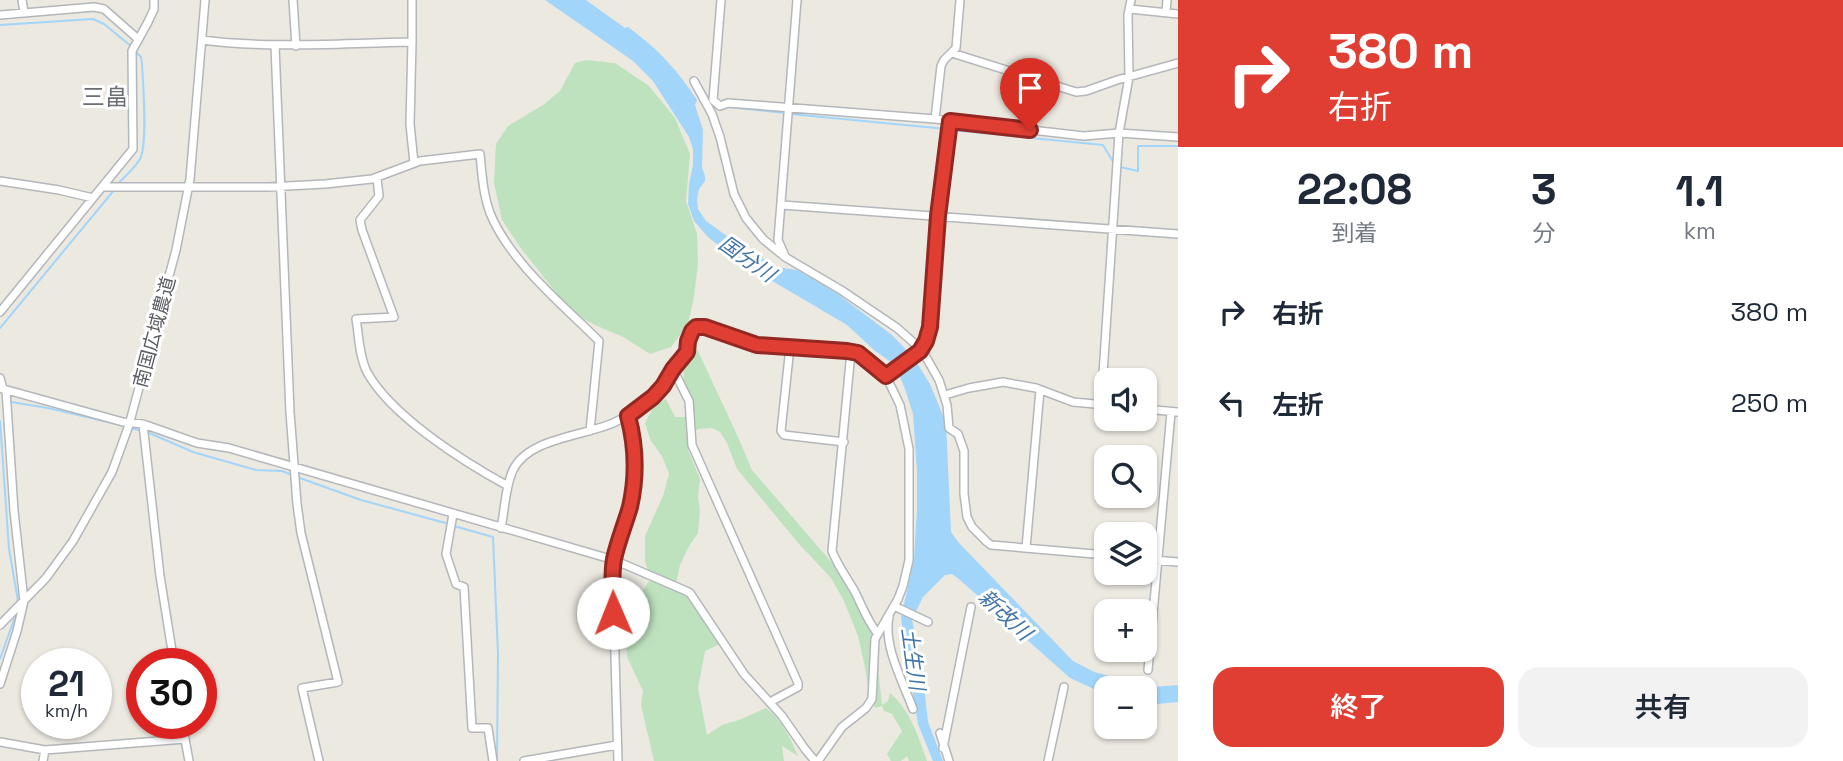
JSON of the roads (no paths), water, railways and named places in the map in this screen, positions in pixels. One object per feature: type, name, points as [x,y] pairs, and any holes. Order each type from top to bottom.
[{"type":"street","points":[[22,0],[24,12]]},
{"type":"street","points":[[0,312],[93,198],[107,187],[133,149],[133,49],[153,9],[153,0]]},
{"type":"street","name":"南国広域農道","points":[[0,625],[46,578],[73,541],[113,471],[176,250],[184,212],[195,143],[205,0]]},
{"type":"street","points":[[293,0],[296,46]]},
{"type":"street","points":[[412,0],[409,107],[414,163]]},
{"type":"street","points":[[721,0],[713,100],[720,106],[728,103],[935,119],[1083,136],[1119,132],[1178,137]]},
{"type":"street","points":[[785,257],[778,240],[797,0]]},
{"type":"street","points":[[935,119],[941,66],[956,48],[960,0]]},
{"type":"street","points":[[1105,368],[1119,132],[1129,76],[1128,15],[1131,0]]},
{"type":"street","points":[[1166,12],[1167,0]]},
{"type":"street","points":[[0,15],[94,7],[104,9],[138,39]]},
{"type":"street","points":[[1130,9],[1178,13]]},
{"type":"street","points":[[202,40],[275,46],[412,42]]},
{"type":"street","points":[[275,46],[290,412],[297,503],[301,533],[338,682],[302,688],[319,761]]},
{"type":"street","points":[[952,53],[1076,92],[1178,63]]},
{"type":"street","points":[[694,81],[712,114],[734,194],[746,218],[763,239],[785,257],[897,328],[921,350],[939,380],[945,395],[949,428],[958,434],[964,451],[964,494],[967,517],[972,527],[991,545],[1094,554]]},
{"type":"street","points":[[886,376],[921,350],[930,327],[938,216],[950,121]]},
{"type":"street","points":[[107,187],[325,184],[377,178],[414,163],[480,154],[487,202],[495,223],[508,244],[543,286],[599,341],[590,431]]},
{"type":"street","points":[[377,178],[380,196],[360,220],[394,317],[356,319],[363,361],[377,387],[414,424],[452,452],[508,486]]},
{"type":"street","points":[[0,181],[93,198]]},
{"type":"street","points":[[782,205],[1178,234]]},
{"type":"street","points":[[4,390],[128,425],[229,449],[295,473],[452,520],[502,528],[614,560],[690,593],[744,674],[817,761],[842,727],[866,708],[872,699],[877,633],[903,586],[909,560],[909,449],[900,405],[886,376],[858,353],[757,345],[705,327],[696,327],[688,341],[687,352],[663,386],[628,416],[551,442],[525,455],[513,469],[502,528]]},
{"type":"street","points":[[790,347],[780,431],[783,435],[844,442]]},
{"type":"street","points":[[851,352],[832,551],[856,594],[865,617],[877,633]]},
{"type":"street","points":[[673,369],[689,401],[692,445],[798,683],[798,687],[770,702]]},
{"type":"street","points":[[0,378],[8,407],[14,511],[24,601],[0,684]]},
{"type":"street","points":[[945,395],[1003,382],[1023,385],[1073,401],[1094,403]]},
{"type":"street","points":[[1026,548],[1040,390]]},
{"type":"street","points":[[1148,670],[1175,412],[1157,410]]},
{"type":"street","points":[[618,761],[612,586],[614,560],[634,483],[634,445],[628,416]]},
{"type":"street","points":[[144,429],[172,648]]},
{"type":"street","points":[[452,520],[446,554],[456,584],[464,587],[472,728],[488,728],[493,761]]},
{"type":"street","points":[[1158,560],[1178,562]]},
{"type":"street","points":[[943,748],[971,607]]},
{"type":"street","points":[[892,609],[928,622]]},
{"type":"street","points":[[892,609],[887,627],[888,642],[913,709]]},
{"type":"street","points":[[1048,761],[1063,687]]},
{"type":"street","points":[[940,733],[949,761]]},
{"type":"street","points":[[0,742],[45,750],[185,739],[189,761]]},
{"type":"street","points":[[524,761],[617,745]]},
{"type":"street","points":[[43,761],[45,750]]},
{"type":"water","points":[[545,0],[586,0],[648,43],[666,60],[689,89],[697,100],[695,105],[703,130],[702,167],[705,181],[699,189],[697,200],[698,209],[706,221],[776,267],[797,270],[835,292],[892,335],[913,357],[930,384],[946,423],[951,532],[1073,661],[1094,672],[1110,676],[1094,676],[1094,689],[1070,678],[960,580],[952,574],[945,575],[923,597],[912,620],[922,668],[928,722],[943,761],[933,761],[918,724],[901,618],[914,559],[917,471],[913,414],[895,365],[847,325],[740,262],[708,237],[694,221],[688,204],[693,165],[693,149],[689,137],[653,81],[633,61]]},
{"type":"water","points":[[1178,685],[1178,702],[1157,704],[1157,687]]},
{"type":"waterway","points":[[0,25],[93,19],[104,24],[132,47]]},
{"type":"waterway","points":[[118,184],[140,159],[144,141],[142,64],[141,57],[135,51]]},
{"type":"waterway","points":[[729,107],[785,113]]},
{"type":"waterway","points":[[791,114],[946,129]]},
{"type":"waterway","points":[[951,130],[1103,145],[1115,165]]},
{"type":"waterway","points":[[1120,167],[1138,171],[1138,146],[1178,146]]},
{"type":"waterway","points":[[0,328],[115,189]]},
{"type":"waterway","points":[[11,402],[125,426]]},
{"type":"waterway","points":[[0,421],[9,549],[18,601]]},
{"type":"waterway","points":[[131,428],[142,431]]},
{"type":"waterway","points":[[147,432],[193,452],[256,470],[282,471],[292,475]]},
{"type":"waterway","points":[[297,477],[361,500],[449,524]]},
{"type":"waterway","points":[[454,526],[493,537],[498,654],[497,761]]},
{"type":"waterway","points":[[0,659],[16,614]]},
{"type":"district","name":"三畠","points":[[105,97]]},
{"type":"water label","name":"国分川","points":[[747,259]]},
{"type":"water label","name":"新改川","points":[[1005,615]]},
{"type":"water label","name":"土生川","points":[[913,659]]}]
